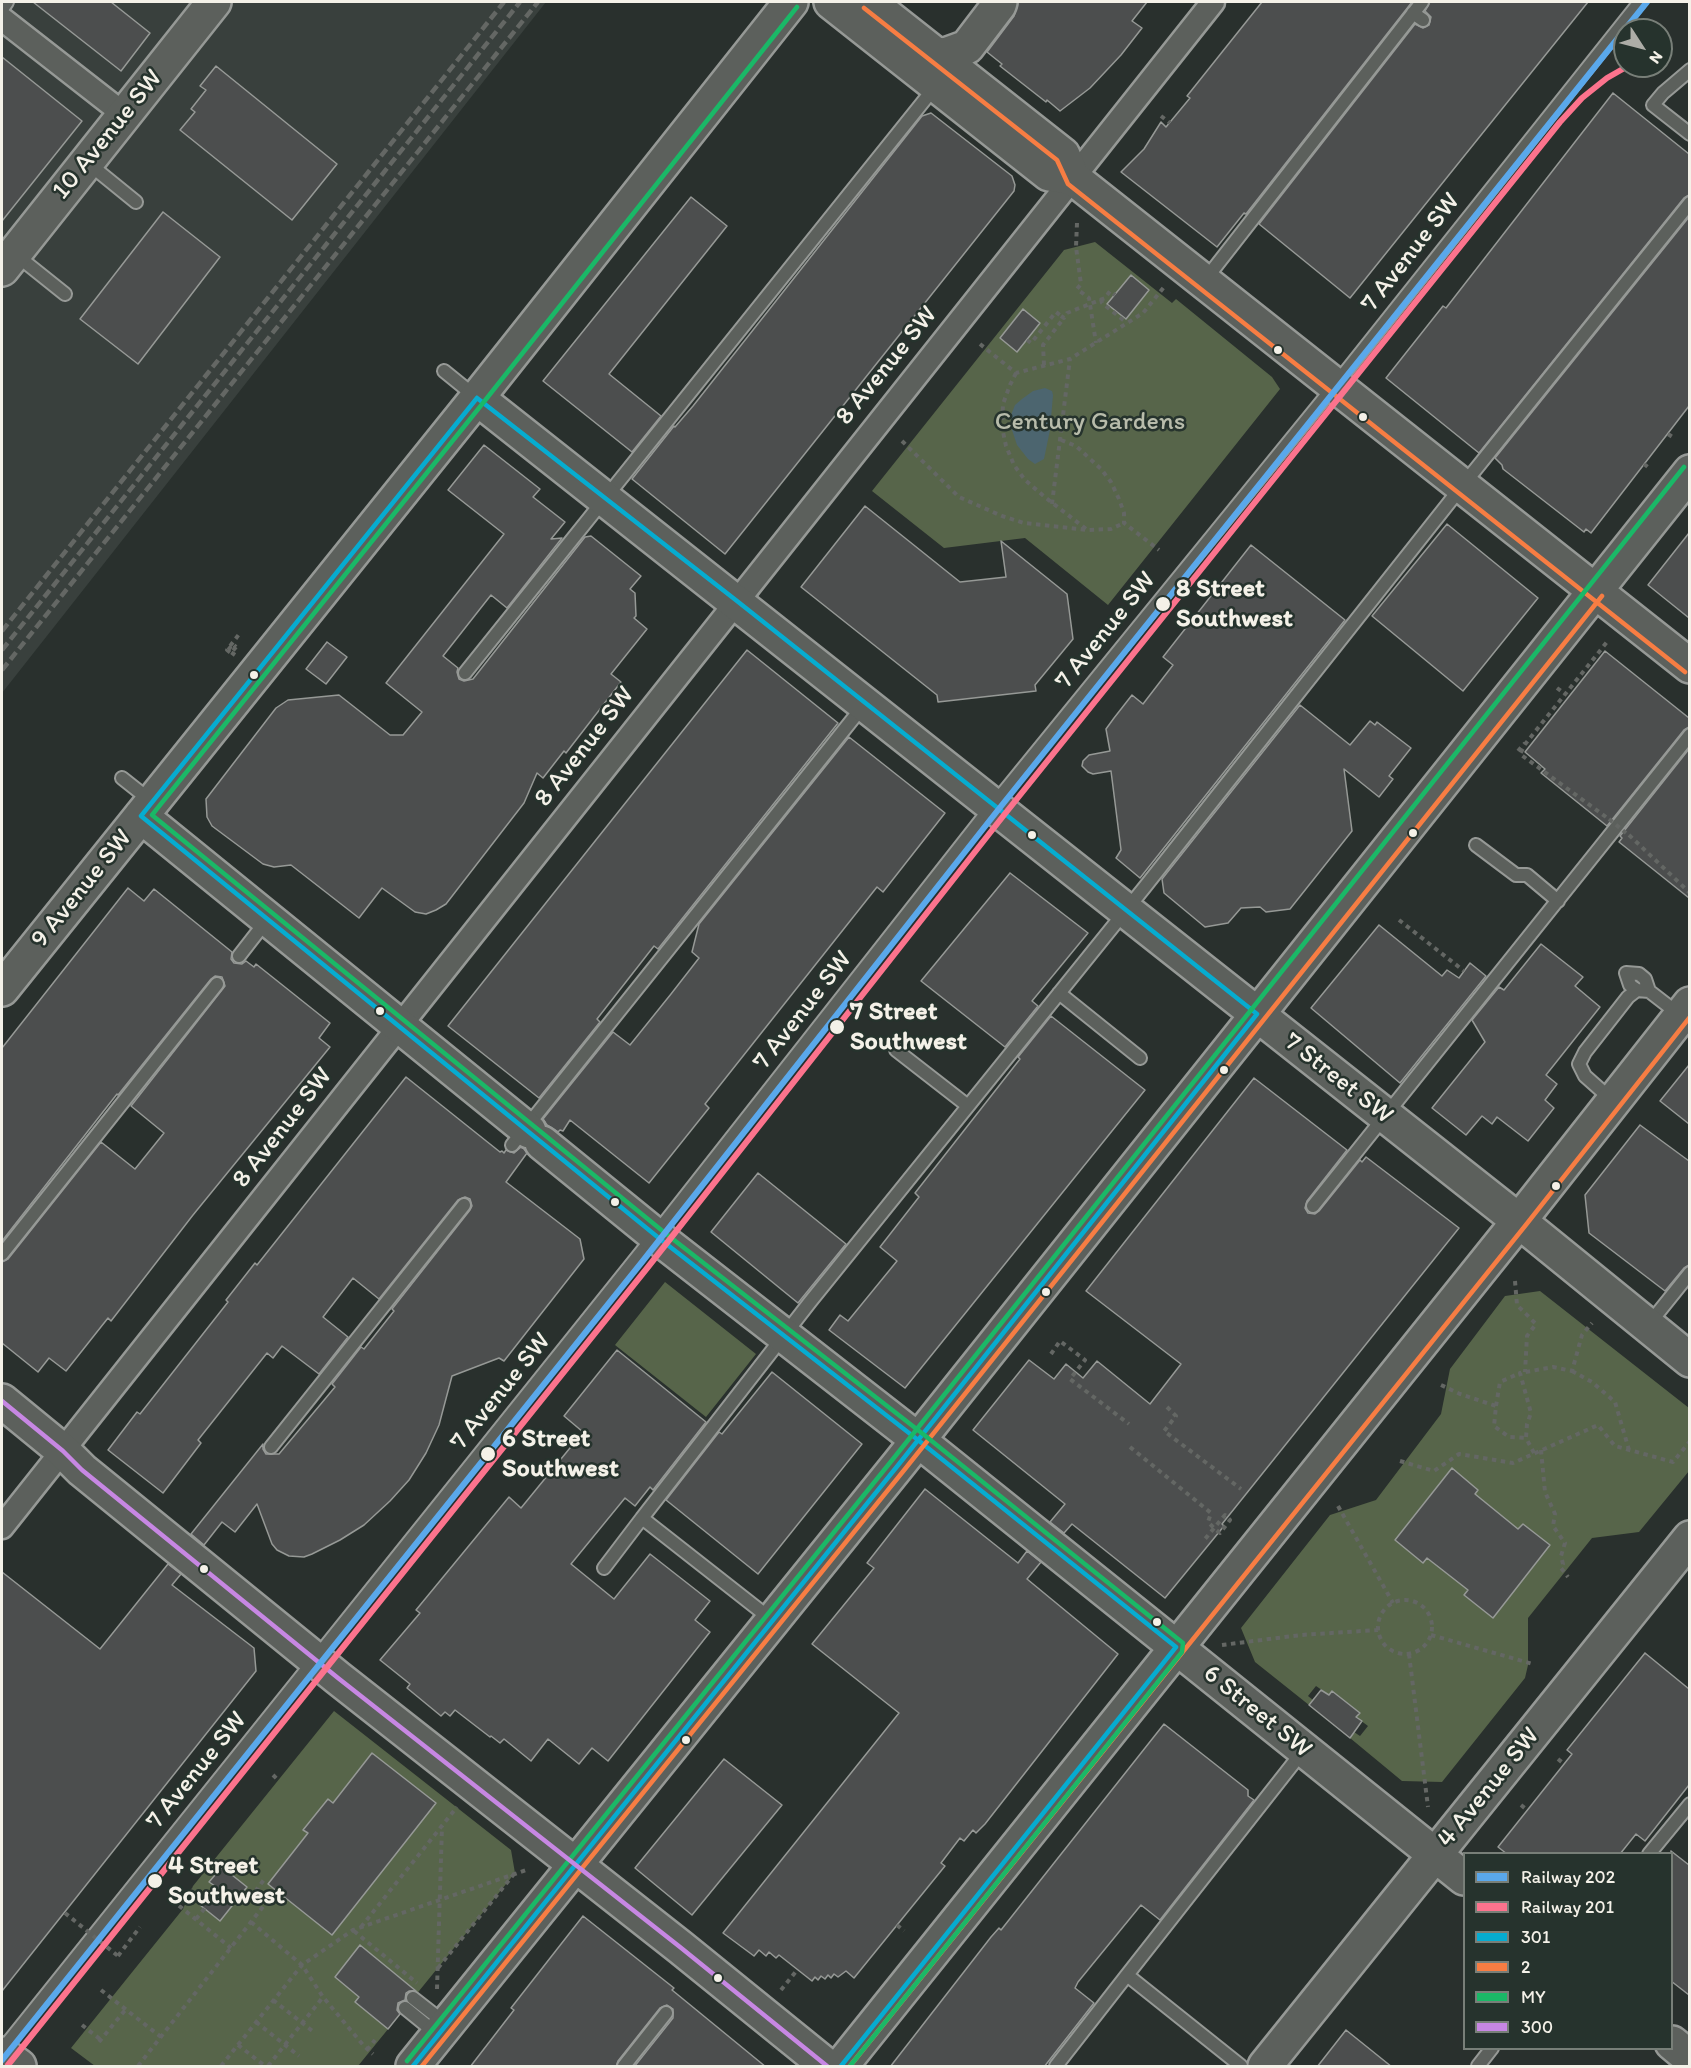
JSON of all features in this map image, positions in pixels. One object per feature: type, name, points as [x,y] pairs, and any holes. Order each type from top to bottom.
[{"type":"main road","name":"10 Avenue SW","points":[[8,261],[214,2]]},
{"type":"main road","points":[[831,2],[1049,174],[1073,178]]},
{"type":"main road","points":[[869,2],[1063,155],[1073,178],[1336,384],[1689,666]]},
{"type":"main road","name":"9 Avenue SW","points":[[2,989],[477,398],[790,3]]},
{"type":"main road","points":[[935,54],[945,55],[967,47],[1000,3]]},
{"type":"main road","name":"7 Street SW","points":[[477,398],[737,601],[1519,1221],[1689,1360]]},
{"type":"main road","points":[[413,2067],[918,1440],[1689,472]]},
{"type":"main road","name":"6 Street SW","points":[[146,809],[268,919],[400,1026],[527,1137],[918,1440],[1463,1877]]},
{"type":"main road","points":[[841,2067],[1519,1221],[1685,1010]]},
{"type":"main road","points":[[2,1401],[63,1451],[82,1470],[316,1660],[827,2067]]},
{"type":"main road","name":"4 Avenue SW","points":[[1265,2067],[1689,1538]]},
{"type":"main road","points":[[1673,2045],[1689,2058]]},
{"type":"main road","points":[[2,2052],[19,2067]]},
{"type":"street","name":"8 Avenue SW","points":[[2,1527],[1213,2]]},
{"type":"street","points":[[2,19],[125,116]]},
{"type":"lane","points":[[2,9],[7,2]]},
{"type":"lane","points":[[1204,281],[1418,16],[1422,2]]},
{"type":"lane","name":"7 Avenue SW","points":[[2,2052],[655,1235],[993,806],[1336,384],[1640,2]]},
{"type":"lane","points":[[1689,70],[1653,105],[1689,134]]},
{"type":"lane","points":[[465,674],[936,86]]},
{"type":"lane","points":[[87,163],[136,202]]},
{"type":"lane","points":[[604,1568],[810,1302],[1126,911],[1689,203]]},
{"type":"lane","points":[[8,261],[65,294]]},
{"type":"lane","points":[[444,371],[477,398]]},
{"type":"lane","points":[[527,1137],[865,704]]},
{"type":"lane","points":[[1313,1206],[1689,735]]},
{"type":"lane","points":[[122,778],[146,809]]},
{"type":"lane","points":[[1476,845],[1516,875],[1527,875],[1558,901]]},
{"type":"lane","points":[[239,956],[268,919]]},
{"type":"lane","points":[[2,1254],[216,984]]},
{"type":"lane","points":[[1613,1101],[1585,1076],[1579,1064],[1585,1052],[1628,997],[1643,991],[1685,1010]]},
{"type":"lane","points":[[1059,993],[1140,1058]]},
{"type":"lane","points":[[896,1050],[968,1106]]},
{"type":"lane","points":[[271,1448],[400,1294],[464,1205]]},
{"type":"lane","points":[[1648,1326],[1689,1274]]},
{"type":"lane","points":[[642,1518],[772,1620]]},
{"type":"lane","points":[[1056,2067],[1304,1749]]},
{"type":"lane","points":[[1651,1852],[1689,1804]]},
{"type":"lane","points":[[1127,1975],[1241,2067]]},
{"type":"lane","points":[[413,1998],[442,2029]]},
{"type":"lane","points":[[405,2008],[442,2029]]},
{"type":"lane","points":[[624,2067],[666,2013]]},
{"type":"lane","points":[[1478,2067],[1491,2050]]},
{"type":"path","points":[[1161,116],[1170,123]]},
{"type":"path","points":[[1077,223],[1076,247],[1081,284],[1077,289],[1089,298],[1096,342]]},
{"type":"path","points":[[1087,530],[1052,504],[1026,480],[1014,465],[1006,446],[1002,427],[1003,404],[1016,373],[1070,359],[1143,313],[1164,287]]},
{"type":"path","points":[[1044,366],[1044,345],[1067,313],[1105,298],[1110,291],[1115,295]]},
{"type":"path","points":[[1101,299],[1105,306],[1127,323]]},
{"type":"path","points":[[1027,340],[1031,344],[1056,312],[1062,318]]},
{"type":"path","points":[[980,344],[1016,373]]},
{"type":"path","points":[[1052,504],[1070,359]]},
{"type":"path","points":[[1668,434],[1674,438]]},
{"type":"path","points":[[1061,440],[1076,446],[1101,469],[1111,482],[1124,513],[1124,523]]},
{"type":"path","points":[[902,441],[959,497],[1024,523],[1087,530],[1111,529],[1124,523]]},
{"type":"path","points":[[1644,464],[1649,468]]},
{"type":"path","points":[[1124,523],[1159,550]]},
{"type":"path","points":[[235,655],[228,650],[233,644],[236,647],[231,653],[227,650],[240,633]]},
{"type":"path","points":[[1518,751],[1607,642]]},
{"type":"path","points":[[1557,688],[1565,694]]},
{"type":"path","points":[[1526,743],[1520,754],[1626,832],[1689,893]]},
{"type":"path","points":[[1399,920],[1464,971]]},
{"type":"path","points":[[1515,1281],[1517,1305],[1536,1324],[1527,1336],[1523,1372],[1531,1413],[1526,1438],[1535,1453]]},
{"type":"path","points":[[1572,1371],[1582,1335],[1592,1323]]},
{"type":"path","points":[[1051,1353],[1060,1341],[1084,1360],[1070,1378],[1129,1424]]},
{"type":"path","points":[[1526,1438],[1509,1437],[1494,1426],[1500,1382],[1523,1372],[1553,1367],[1572,1371],[1592,1382],[1615,1402],[1629,1450]]},
{"type":"path","points":[[1441,1385],[1496,1407]]},
{"type":"path","points":[[1167,1407],[1176,1416],[1164,1431],[1241,1489]]},
{"type":"path","points":[[1400,1461],[1434,1471],[1459,1454],[1512,1463],[1598,1425],[1614,1446],[1673,1462],[1689,1441]]},
{"type":"path","points":[[1130,1447],[1210,1513],[1208,1522],[1215,1529],[1220,1533],[1230,1520],[1224,1515],[1218,1523],[1212,1531],[1206,1539]]},
{"type":"path","points":[[1541,1450],[1545,1492],[1555,1514],[1553,1526],[1565,1543],[1561,1556],[1563,1564],[1561,1568],[1568,1577]]},
{"type":"path","points":[[1338,1506],[1393,1603]]},
{"type":"path","points":[[1413,1602],[1427,1612],[1431,1620],[1431,1635],[1425,1645],[1409,1654],[1393,1651],[1385,1646],[1378,1630],[1382,1614],[1393,1603],[1413,1602]]},
{"type":"path","points":[[1222,1645],[1301,1635],[1378,1630]]},
{"type":"path","points":[[1431,1635],[1533,1664]]},
{"type":"path","points":[[1409,1654],[1428,1807]]},
{"type":"path","points":[[1558,1759],[1564,1764]]},
{"type":"path","points":[[273,1775],[278,1780]]},
{"type":"path","points":[[1521,1805],[1527,1810]]},
{"type":"path","points":[[360,1928],[457,1807]]},
{"type":"path","points":[[437,1989],[442,1826]]},
{"type":"path","points":[[221,2067],[302,1965],[353,1930],[529,1869]]},
{"type":"path","points":[[437,1969],[515,1873]]},
{"type":"path","points":[[138,2067],[269,1899],[257,1889],[266,1877]]},
{"type":"path","points":[[190,1890],[203,1901]]},
{"type":"path","points":[[172,1900],[231,1948]]},
{"type":"path","points":[[196,1919],[205,1908]]},
{"type":"path","points":[[64,1913],[118,1956],[140,1927]]},
{"type":"path","points":[[251,1922],[302,1965],[324,1998],[365,2048],[373,2054]]},
{"type":"path","points":[[897,1926],[904,1931]]},
{"type":"path","points":[[353,1930],[423,1988]]},
{"type":"path","points":[[781,1990],[798,1969]]},
{"type":"path","points":[[101,1990],[161,2037]]},
{"type":"path","points":[[238,2045],[267,2067],[324,1998]]},
{"type":"path","points":[[273,2000],[315,2033]]},
{"type":"path","points":[[82,2025],[100,2041],[126,2009]]},
{"type":"path","points":[[256,2022],[299,2056]]},
{"type":"path","points":[[365,2048],[369,2040]]},
{"type":"path","points":[[365,2048],[375,2040]]},
{"type":"shaded area","points":[[2,2],[546,2],[2,693]]},
{"type":"green space","name":"Century Gardens","points":[[1095,242],[1172,303],[1176,299],[1272,377],[1280,389],[1108,605],[1025,538],[944,548],[872,491],[1064,250]]},
{"type":"green space","points":[[665,1282],[756,1354],[706,1417],[615,1345]]},
{"type":"green space","points":[[1540,1291],[1689,1408],[1689,1471],[1639,1532],[1592,1538],[1528,1618],[1528,1665],[1525,1678],[1442,1782],[1402,1781],[1350,1738],[1354,1732],[1360,1736],[1368,1726],[1356,1717],[1359,1712],[1332,1691],[1329,1695],[1316,1686],[1308,1696],[1313,1700],[1309,1705],[1255,1662],[1241,1628],[1330,1515],[1376,1500],[1441,1414],[1450,1369],[1505,1296]]},
{"type":"green space","points":[[334,1711],[511,1850],[515,1873],[358,2066],[95,2066],[71,2048],[183,1909],[193,1886]]},
{"type":"water","points":[[1045,388],[1052,391],[1053,395],[1050,430],[1044,459],[1035,464],[1017,445],[1012,430],[1011,415],[1015,405],[1022,399],[1033,391]]},
{"type":"building","points":[[33,2],[111,2],[150,33],[121,71]]},
{"type":"building","points":[[1018,2],[1147,2],[1132,21],[1142,28],[1121,55],[1090,88],[1060,111],[1000,66],[1002,64],[987,52],[1014,16]]},
{"type":"building","points":[[1262,2],[1412,2],[1246,214],[1244,213],[1217,247],[1121,172],[1144,149],[1161,122],[1166,127],[1190,98],[1187,96]]},
{"type":"building","points":[[1430,2],[1588,2],[1350,298],[1259,224],[1415,24],[1423,28],[1429,25],[1431,17],[1425,11]]},
{"type":"building","points":[[2,57],[82,121],[2,221]]},
{"type":"building","points":[[216,66],[337,164],[292,220],[180,130],[195,112],[191,109],[206,90],[200,86]]},
{"type":"building","points":[[1613,93],[1689,154],[1689,195],[1684,198],[1479,453],[1386,378],[1443,306],[1446,308]]},
{"type":"building","points":[[931,113],[1012,176],[1014,191],[725,554],[632,479],[693,406],[922,116]]},
{"type":"building","points":[[691,197],[727,226],[609,374],[661,416],[632,452],[543,381]]},
{"type":"building","points":[[163,212],[220,257],[138,364],[80,319]]},
{"type":"building","points":[[1689,217],[1689,406],[1591,533],[1586,529],[1584,532],[1503,469],[1495,458]]},
{"type":"building","points":[[1131,275],[1149,290],[1126,319],[1107,304]]},
{"type":"building","points":[[1023,309],[1040,323],[1017,352],[1000,338]]},
{"type":"building","points":[[484,445],[540,489],[533,497],[565,522],[551,539],[562,538],[507,608],[491,595],[443,656],[458,668],[459,679],[464,681],[473,679],[585,537],[591,536],[641,576],[630,589],[635,593],[636,616],[634,618],[647,629],[611,674],[621,682],[566,753],[564,751],[543,778],[537,773],[524,803],[446,904],[426,914],[415,912],[382,888],[359,918],[291,865],[274,867],[263,864],[212,826],[207,817],[206,799],[276,708],[288,700],[339,695],[390,735],[403,735],[422,712],[386,683],[504,534],[448,490]]},
{"type":"building","points":[[865,506],[960,582],[1006,577],[1001,541],[1067,594],[1073,639],[1035,685],[1036,691],[938,702],[937,695],[801,587]]},
{"type":"building","points":[[1447,524],[1538,598],[1463,691],[1372,616]]},
{"type":"building","points":[[1689,533],[1689,618],[1648,585]]},
{"type":"building","points":[[1251,545],[1345,620],[1140,878],[1116,858],[1121,850],[1111,771],[1093,774],[1082,766],[1083,761],[1089,755],[1110,751],[1106,729],[1132,695],[1143,704],[1173,665],[1163,657]]},
{"type":"building","points":[[327,642],[347,657],[326,684],[306,669]]},
{"type":"building","points":[[747,650],[838,723],[658,949],[654,946],[597,1019],[600,1022],[539,1098],[448,1026]]},
{"type":"building","points":[[1605,651],[1689,718],[1689,727],[1684,730],[1607,826],[1541,773],[1545,769],[1525,752]]},
{"type":"building","points":[[1300,705],[1350,745],[1370,721],[1375,725],[1377,722],[1411,748],[1389,776],[1393,779],[1379,797],[1344,769],[1352,831],[1290,909],[1266,912],[1260,907],[1241,908],[1228,923],[1205,927],[1164,893],[1162,879]]},
{"type":"building","points":[[849,737],[945,813],[883,892],[877,887],[705,1104],[709,1108],[649,1183],[570,1120],[563,1131],[558,1132],[547,1125],[543,1119],[613,1032],[630,1045],[671,994],[699,958],[692,952],[699,924]]},
{"type":"building","points":[[1689,749],[1689,898],[1619,842],[1622,838],[1620,836]]},
{"type":"building","points":[[1010,873],[1088,933],[1032,1001],[1038,1006],[1005,1047],[921,981]]},
{"type":"building","points":[[128,888],[144,901],[154,889],[232,952],[231,959],[234,963],[242,964],[246,961],[254,967],[256,964],[330,1023],[319,1038],[330,1047],[193,1215],[111,1321],[108,1318],[66,1371],[49,1358],[38,1372],[2,1343],[2,1262],[8,1259],[101,1142],[135,1169],[164,1133],[131,1106],[225,986],[222,977],[215,976],[211,979],[2,1241],[2,1048]]},
{"type":"building","points":[[1379,925],[1442,976],[1447,970],[1459,978],[1470,963],[1486,976],[1400,1083],[1311,1008]]},
{"type":"building","points":[[1541,944],[1583,977],[1575,986],[1600,1007],[1546,1075],[1557,1084],[1545,1100],[1554,1108],[1528,1141],[1497,1117],[1492,1124],[1482,1116],[1466,1135],[1432,1108],[1485,1042],[1472,1020],[1499,987],[1504,990]]},
{"type":"building","points":[[1051,1016],[1145,1090],[905,1388],[829,1330],[840,1315],[848,1321],[897,1261],[880,1247],[919,1197],[915,1193]]},
{"type":"building","points":[[1689,1065],[1689,1124],[1660,1101]]},
{"type":"building","points":[[406,1077],[500,1152],[504,1153],[506,1150],[514,1153],[521,1147],[524,1149],[527,1153],[506,1182],[580,1239],[584,1259],[504,1361],[499,1358],[452,1376],[439,1425],[426,1453],[409,1480],[364,1525],[312,1554],[304,1557],[289,1556],[277,1550],[272,1544],[257,1504],[235,1532],[222,1522],[204,1545],[191,1534],[263,1444],[266,1454],[279,1454],[335,1387],[332,1384],[361,1347],[364,1349],[394,1311],[392,1309],[470,1210],[472,1206],[470,1199],[465,1197],[458,1200],[379,1299],[353,1278],[323,1317],[348,1337],[319,1374],[282,1346],[273,1358],[267,1353],[198,1440],[201,1443],[163,1493],[108,1450],[137,1412],[140,1414],[228,1302],[226,1300],[255,1263],[257,1265]]},
{"type":"building","points":[[1254,1078],[1347,1150],[1307,1201],[1305,1208],[1308,1213],[1315,1214],[1319,1211],[1360,1160],[1362,1162],[1366,1157],[1459,1228],[1165,1598],[1072,1524],[1064,1533],[1050,1522],[1065,1504],[973,1430],[1029,1360],[1054,1379],[1066,1364],[1083,1378],[1097,1361],[1150,1404],[1181,1364],[1086,1291]]},
{"type":"building","points":[[1640,1125],[1689,1161],[1689,1265],[1665,1291],[1589,1233],[1585,1195]]},
{"type":"building","points":[[758,1173],[846,1244],[798,1303],[711,1232]]},
{"type":"building","points":[[617,1350],[706,1422],[653,1490],[650,1487],[635,1506],[625,1498],[571,1564],[614,1599],[650,1554],[710,1601],[695,1620],[710,1632],[608,1761],[592,1748],[579,1764],[548,1739],[531,1761],[504,1739],[500,1743],[455,1710],[450,1716],[445,1712],[441,1716],[407,1688],[410,1684],[380,1660],[420,1613],[416,1610],[509,1497],[521,1508],[583,1432],[564,1416]]},
{"type":"building","points":[[772,1372],[862,1444],[758,1574],[666,1500],[719,1432],[722,1434]]},
{"type":"building","points":[[1452,1468],[1478,1490],[1475,1494],[1518,1529],[1523,1524],[1550,1545],[1493,1618],[1464,1595],[1468,1590],[1427,1558],[1423,1563],[1395,1540]]},
{"type":"building","points":[[925,1489],[1018,1563],[1027,1551],[1041,1562],[1027,1579],[1118,1654],[985,1824],[976,1833],[973,1830],[964,1841],[960,1838],[941,1863],[945,1866],[854,1978],[846,1971],[838,1977],[834,1974],[831,1978],[828,1975],[825,1979],[821,1976],[818,1980],[815,1977],[812,1981],[779,1955],[776,1958],[769,1952],[766,1956],[759,1950],[754,1956],[723,1933],[899,1713],[812,1644],[874,1568],[867,1563]]},
{"type":"building","points":[[168,1564],[181,1574],[172,1585],[254,1648],[256,1671],[2,1991],[2,1572],[100,1649]]},
{"type":"building","points":[[1645,1653],[1689,1689],[1689,1785],[1645,1841],[1636,1834],[1622,1852],[1504,1852],[1498,1847],[1572,1754],[1567,1750]]},
{"type":"building","points":[[1321,1690],[1329,1695],[1332,1691],[1360,1713],[1356,1717],[1362,1721],[1350,1738],[1309,1705]]},
{"type":"building","points":[[1164,1724],[1248,1790],[1248,1796],[1254,1800],[1160,1920],[1141,1905],[1078,1982],[1075,1988],[1094,2003],[1044,2067],[890,2067],[991,1937],[999,1928],[1001,1930]]},
{"type":"building","points":[[372,1753],[436,1803],[332,1935],[268,1884],[308,1833],[303,1830],[328,1799],[333,1803]]},
{"type":"building","points":[[724,1759],[782,1805],[692,1915],[635,1868]]},
{"type":"building","points":[[1673,1853],[1689,1865],[1689,1995],[1673,1983]]},
{"type":"building","points":[[222,1867],[247,1887],[220,1921],[200,1905],[215,1886],[209,1882]]},
{"type":"building","points":[[583,1916],[674,1988],[672,1990],[766,2067],[634,2067],[673,2018],[673,2009],[667,2005],[660,2008],[618,2061],[616,2067],[470,2067],[514,2010],[511,2008]]},
{"type":"building","points":[[360,1945],[416,1991],[406,1993],[405,2000],[398,2003],[397,2010],[400,2014],[388,2029],[355,2002],[359,1997],[335,1977]]},
{"type":"building","points":[[1346,2030],[1392,2067],[1317,2067]]},
{"type":"railway","points":[[2,631],[504,2]]},
{"type":"railway","points":[[2,650],[520,2]]},
{"type":"railway","points":[[2,670],[538,2]]},
{"type":"rail line","name":"202","points":[[2,2060],[642,1262],[998,810],[1647,2]]},
{"type":"rail line","name":"201","points":[[8,2065],[648,1267],[1004,815],[1560,122],[1582,98],[1613,75]]},
{"type":"transit line","name":"MY","points":[[797,7],[152,815],[665,1233],[923,1434],[1183,1643],[1182,1652],[850,2066]]},
{"type":"transit line","name":"2","points":[[864,8],[1057,160],[1068,184],[1685,672]]},
{"type":"transit line","name":"301","points":[[477,398],[737,601],[1257,1014]]},
{"type":"transit line","name":"301","points":[[141,816],[477,398]]},
{"type":"transit line","name":"MY","points":[[407,2061],[893,1459],[1684,467]]},
{"type":"transit line","name":"2","points":[[422,2066],[905,1469],[1602,596]]},
{"type":"transit line","name":"301","points":[[141,816],[660,1239],[918,1440],[1176,1647]]},
{"type":"transit line","name":"301","points":[[413,2066],[899,1464],[1257,1014]]},
{"type":"transit line","name":"2","points":[[850,2066],[1525,1226],[1690,1017]]},
{"type":"transit line","name":"300","points":[[2,1401],[63,1451],[82,1470],[338,1678],[680,1947],[827,2066]]},
{"type":"transit line","name":"301","points":[[841,2066],[1176,1647]]},
{"type":"place","name":"8 Street Southwest","points":[[1163,604]]},
{"type":"place","name":"7 Street Southwest","points":[[837,1027]]},
{"type":"place","name":"6 Street Southwest","points":[[488,1454]]},
{"type":"place","name":"4 Street Southwest","points":[[155,1881]]}]
